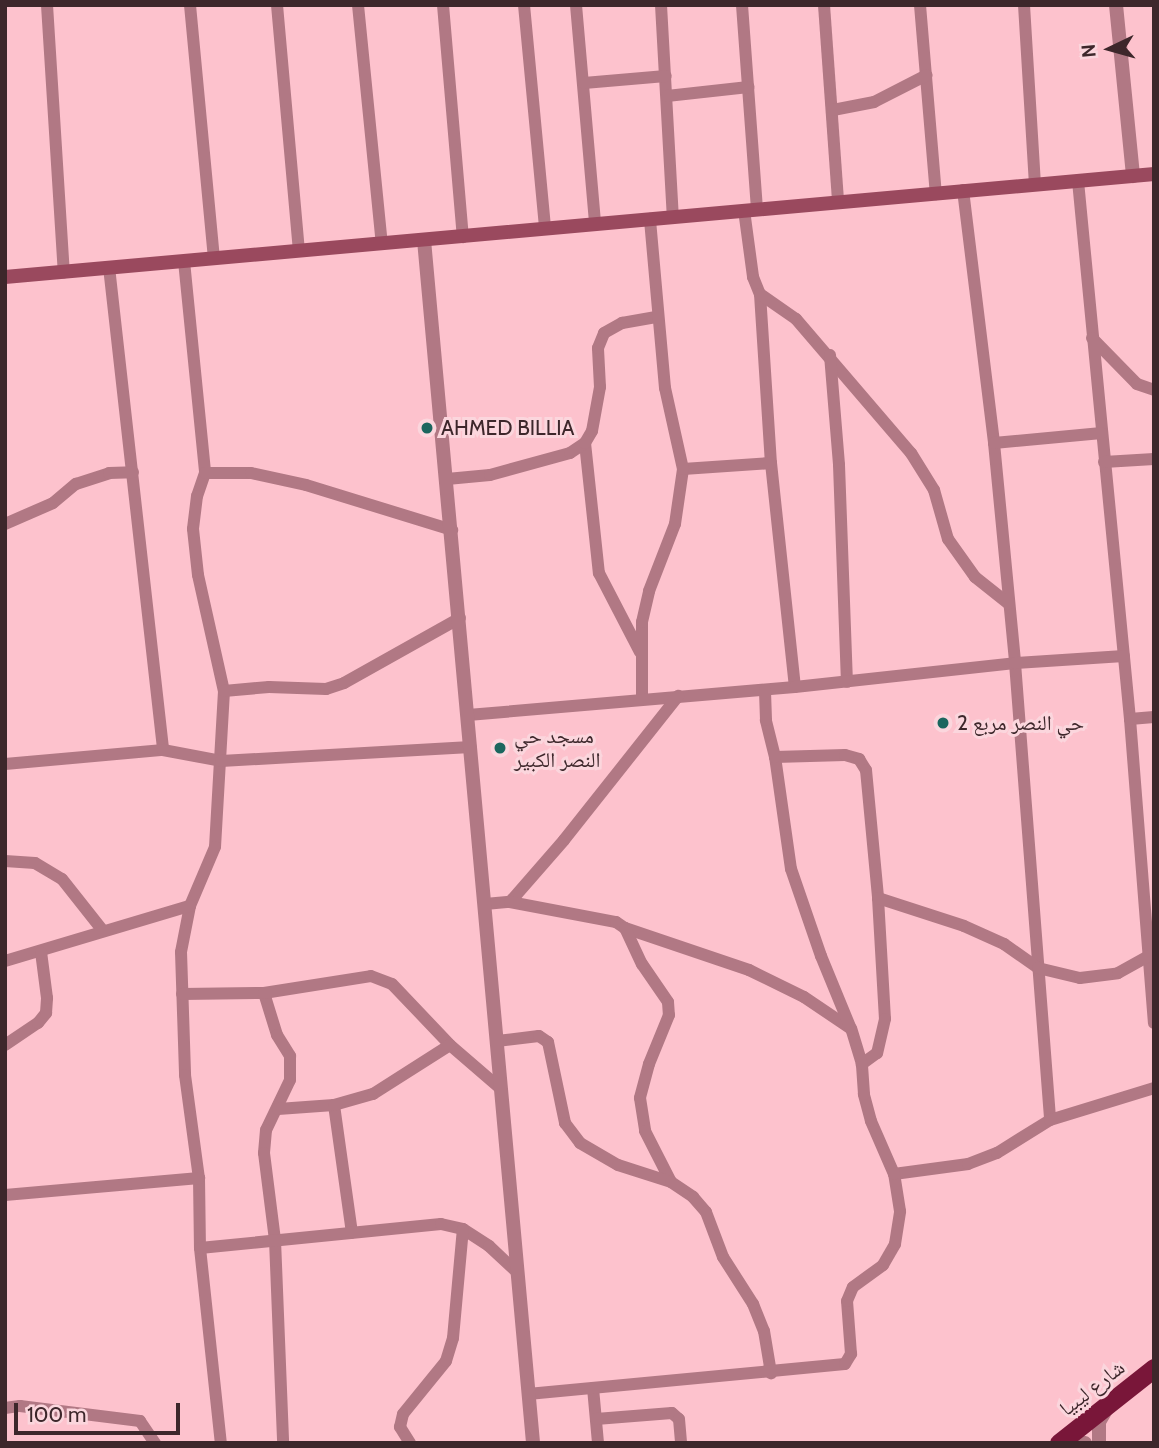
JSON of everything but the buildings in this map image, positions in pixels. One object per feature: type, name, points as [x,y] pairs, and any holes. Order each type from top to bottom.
[{"type":"highway","name":"شارع ليبيا","points":[[1060,1442],[1154,1368]]},
{"type":"main road","points":[[5,277],[1154,174]]},
{"type":"street","points":[[47,5],[64,272]]},
{"type":"street","points":[[190,5],[214,259]]},
{"type":"street","points":[[277,5],[299,251]]},
{"type":"street","points":[[358,5],[382,244]]},
{"type":"street","points":[[443,5],[463,237]]},
{"type":"street","points":[[524,5],[545,229]]},
{"type":"street","points":[[576,5],[595,224]]},
{"type":"street","points":[[661,5],[673,217]]},
{"type":"street","points":[[742,5],[749,87],[754,287],[796,319],[830,355],[911,453],[934,490],[948,539],[975,577],[1009,604]]},
{"type":"street","points":[[824,5],[838,202]]},
{"type":"street","points":[[920,5],[936,194]]},
{"type":"street","points":[[1024,5],[1035,184]]},
{"type":"street","points":[[1116,5],[1133,176]]},
{"type":"street","points":[[833,110],[874,102],[927,75]]},
{"type":"street","points":[[584,83],[666,76]]},
{"type":"street","points":[[667,96],[749,87]]},
{"type":"street","points":[[1078,181],[1150,922],[1149,956],[1154,1023]]},
{"type":"street","points":[[964,190],[994,443],[1015,663],[1050,1120]]},
{"type":"street","points":[[642,699],[640,654],[649,591],[675,524],[683,469],[665,388],[650,219]]},
{"type":"street","points":[[424,240],[533,1443]]},
{"type":"street","points":[[184,261],[205,473],[197,496],[193,529],[198,575],[224,691],[215,847],[190,906],[181,952],[185,1074],[199,1178],[200,1248],[221,1443]]},
{"type":"street","points":[[110,267],[163,750]]},
{"type":"street","points":[[760,294],[771,463],[795,687]]},
{"type":"street","points":[[447,479],[490,475],[515,469],[570,453],[584,443],[592,431],[600,387],[598,348],[604,333],[622,323],[657,317]]},
{"type":"street","points":[[1093,338],[1137,384],[1154,390]]},
{"type":"street","points":[[830,355],[839,464],[847,682]]},
{"type":"street","points":[[994,443],[1102,433]]},
{"type":"street","points":[[584,443],[598,573],[640,654]]},
{"type":"street","points":[[1104,462],[1154,459]]},
{"type":"street","points":[[683,469],[771,463]]},
{"type":"street","points":[[5,524],[53,503],[76,484],[109,473],[134,472]]},
{"type":"street","points":[[205,473],[251,473],[306,485],[452,530]]},
{"type":"street","points":[[224,691],[269,687],[326,689],[344,683],[460,618]]},
{"type":"street","points":[[468,715],[765,690],[1015,663],[1124,656]]},
{"type":"street","points":[[528,1394],[845,1364],[850,1360],[850,1294],[853,1287],[883,1265],[895,1244],[900,1211],[894,1174],[871,1121],[864,1094],[862,1064],[851,1029],[821,956],[791,869],[775,757],[766,720],[765,690]]},
{"type":"street","points":[[510,902],[564,840],[678,696]]},
{"type":"street","points":[[1130,719],[1154,717]]},
{"type":"street","points":[[5,764],[163,750],[221,761],[471,747]]},
{"type":"street","points":[[775,757],[845,755],[859,759],[866,770],[878,898],[885,1019],[877,1053],[862,1064]]},
{"type":"street","points":[[5,861],[35,863],[62,878],[103,931]]},
{"type":"street","points":[[878,898],[964,926],[1004,944],[1038,968],[1080,978],[1118,973],[1149,956]]},
{"type":"street","points":[[485,904],[510,902],[616,922],[625,928],[749,970],[804,997],[851,1029]]},
{"type":"street","points":[[5,961],[190,906]]},
{"type":"street","points":[[625,928],[642,964],[667,1002],[669,1015],[649,1064],[640,1098],[645,1131],[658,1162],[671,1182]]},
{"type":"street","points":[[5,1045],[38,1023],[46,1013],[47,998],[41,952]]},
{"type":"street","points":[[183,994],[264,993],[371,976],[392,984],[450,1045],[501,1089]]},
{"type":"street","points":[[264,993],[277,1035],[290,1056],[290,1080],[266,1130],[264,1153],[275,1240],[283,1443]]},
{"type":"street","points":[[497,1041],[539,1036],[548,1042],[565,1123],[580,1143],[618,1165],[671,1182],[693,1197],[706,1212],[723,1257],[765,1331],[771,1373]]},
{"type":"street","points":[[278,1109],[334,1105],[373,1094],[450,1045]]},
{"type":"street","points":[[894,1174],[968,1164],[996,1153],[1050,1120],[1154,1088]]},
{"type":"street","points":[[334,1105],[352,1233]]},
{"type":"street","points":[[5,1195],[199,1178]]},
{"type":"street","points":[[200,1248],[441,1224],[463,1229],[489,1246],[516,1271]]},
{"type":"street","points":[[410,1443],[400,1427],[403,1414],[446,1361],[453,1338],[463,1229]]},
{"type":"street","points":[[593,1388],[598,1443]]},
{"type":"street","points":[[1099,1443],[1099,1422],[1109,1403]]},
{"type":"street","points":[[5,1408],[20,1406],[140,1421],[151,1432],[155,1443]]},
{"type":"street","points":[[596,1419],[672,1413],[679,1419],[681,1443]]},
{"type":"street","points":[[1060,1442],[1085,1443]]},
{"type":"place","name":"AHMED BILLIA","points":[[427,428]]},
{"type":"place","name":"حي النصر مربع 2","points":[[943,723]]},
{"type":"place","name":"مسجد حي النصر الكبير","points":[[500,748]]}]
